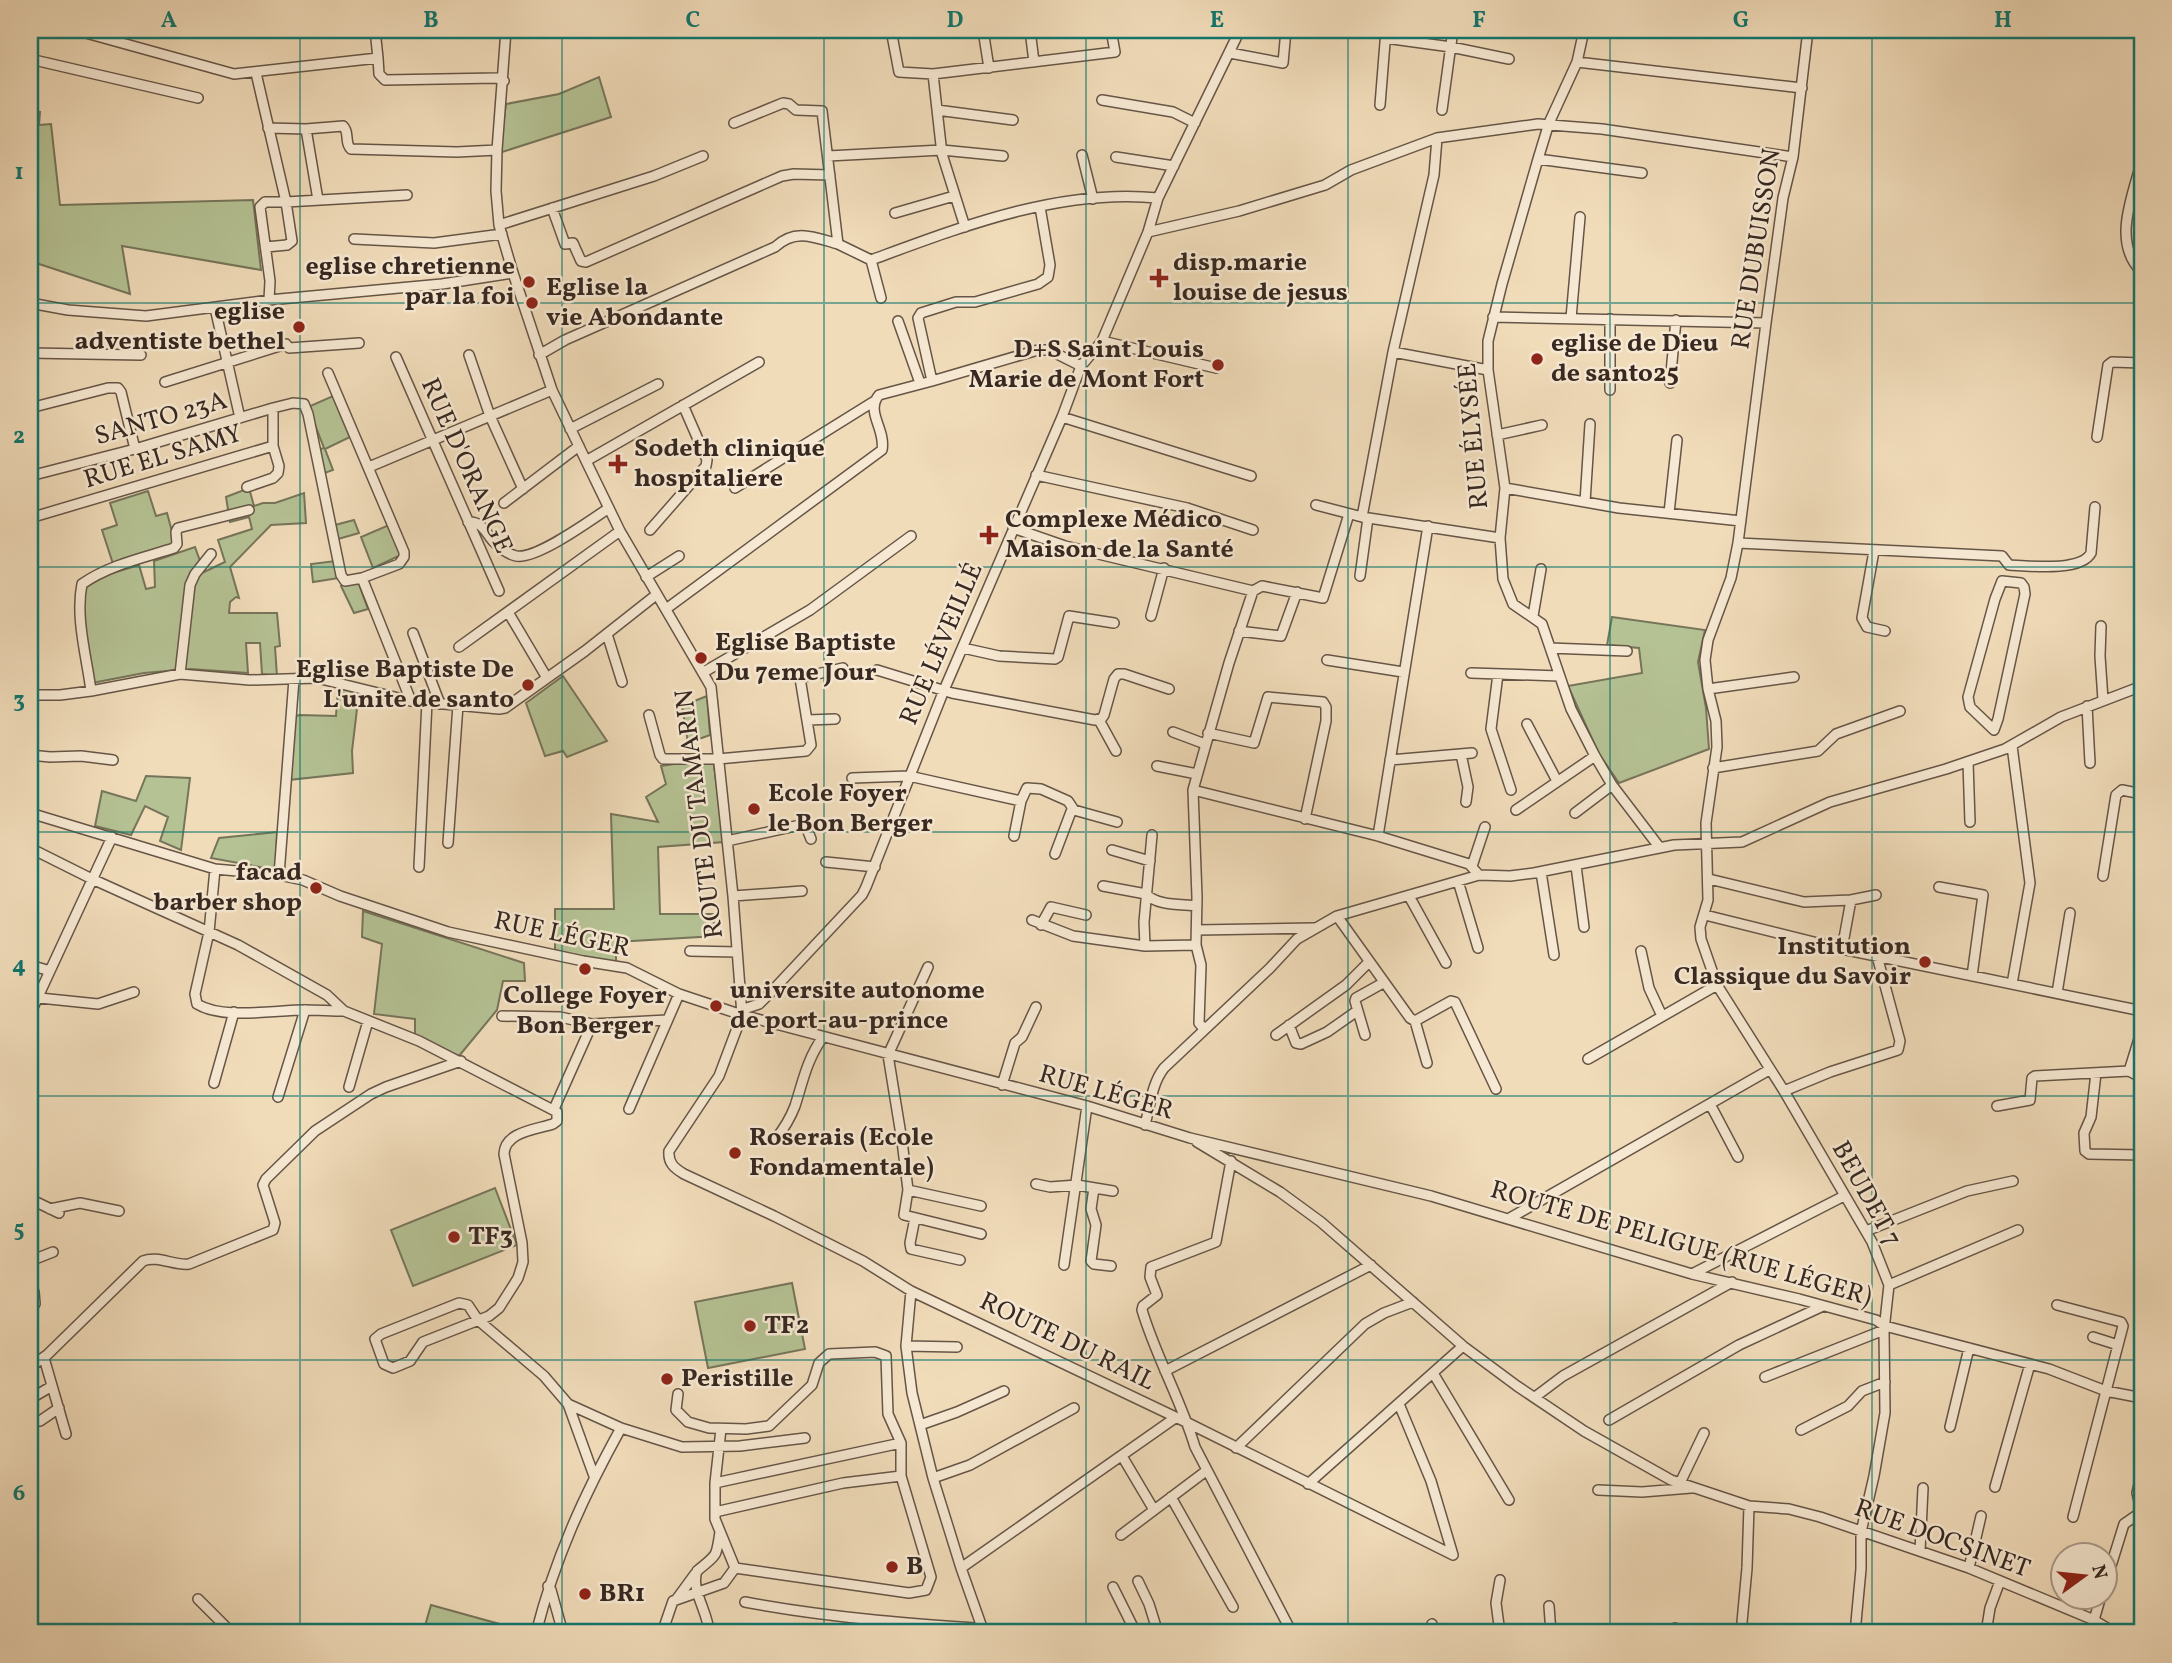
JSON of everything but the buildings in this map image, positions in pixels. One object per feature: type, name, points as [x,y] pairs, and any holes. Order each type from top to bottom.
[{"type":"street","points":[[75,30],[234,74],[378,58]]},
{"type":"street","points":[[375,30],[379,74],[385,80],[497,78],[504,81]]},
{"type":"street","name":"ROUTE DU TAMARIN","points":[[506,30],[496,191],[501,229],[513,273],[539,355],[570,429],[620,531],[711,687],[733,896],[742,1013],[719,1076],[668,1151],[668,1159]]},
{"type":"street","points":[[891,30],[899,72],[933,74],[1115,52],[1111,30]]},
{"type":"street","points":[[984,30],[989,68]]},
{"type":"street","points":[[1030,30],[1034,62]]},
{"type":"street","name":"RUE LÉVEILLÉ","points":[[742,1013],[759,1004],[862,895],[944,690],[1062,417],[1081,366],[1102,341],[1148,232],[1158,198],[1240,30]]},
{"type":"street","points":[[1230,53],[1283,63],[1286,30]]},
{"type":"street","points":[[1442,110],[1453,30]]},
{"type":"street","name":"RUE ÉLYSÉE","points":[[1584,30],[1577,62],[1549,124],[1538,159],[1488,341],[1488,370],[1504,488],[1500,538],[1503,579],[1513,604],[1542,624],[1571,709],[1595,756],[1612,785],[1660,848]]},
{"type":"street","name":"RUE DUBUISSON","points":[[1706,845],[1706,823],[1717,747],[1716,721],[1708,689],[1705,660],[1708,640],[1731,578],[1738,543],[1783,198],[1793,157],[1808,30]]},
{"type":"street","points":[[1380,105],[1386,34],[1509,58]]},
{"type":"street","points":[[30,59],[198,98]]},
{"type":"street","points":[[1577,62],[1802,88]]},
{"type":"street","points":[[256,73],[286,202],[292,242],[290,245],[265,247]]},
{"type":"street","points":[[933,74],[942,150],[965,227]]},
{"type":"street","points":[[1102,100],[1173,112],[1195,123]]},
{"type":"street","points":[[734,123],[783,103],[796,110],[820,110],[823,114],[838,244]]},
{"type":"street","points":[[937,110],[1013,120]]},
{"type":"street","points":[[1148,232],[1239,211],[1325,185],[1351,170],[1437,138],[1549,124],[1793,157]]},
{"type":"street","points":[[268,128],[343,126],[347,131],[351,149],[457,152],[497,149]]},
{"type":"street","points":[[306,129],[318,200]]},
{"type":"street","points":[[1360,576],[1365,518],[1394,352],[1434,175],[1437,138]]},
{"type":"street","points":[[828,156],[942,150],[1003,156]]},
{"type":"street","points":[[1082,155],[1093,199]]},
{"type":"street","points":[[354,239],[435,243],[501,229],[552,208],[654,176],[703,156]]},
{"type":"street","points":[[1116,157],[1174,166]]},
{"type":"street","points":[[1538,159],[1642,173]]},
{"type":"street","points":[[2142,160],[2125,232],[2133,260],[2142,272]]},
{"type":"street","points":[[552,208],[565,244],[574,243],[581,261],[586,262],[782,176],[794,173],[830,175]]},
{"type":"street","points":[[269,300],[270,281],[260,207],[262,203],[407,195]]},
{"type":"street","points":[[539,355],[565,340],[775,247],[790,236],[817,238],[838,244],[871,261],[965,227],[1040,207],[1120,195],[1158,198]]},
{"type":"street","points":[[895,213],[954,196]]},
{"type":"street","points":[[932,381],[918,318],[921,313],[956,302],[975,302],[1044,281],[1048,277],[1050,265],[1040,207]]},
{"type":"street","points":[[1571,317],[1580,218]]},
{"type":"street","points":[[871,261],[881,298]]},
{"type":"street","points":[[30,303],[68,310],[146,316],[269,300],[442,285],[513,273]]},
{"type":"street","points":[[215,308],[240,418]]},
{"type":"street","points":[[1493,317],[1766,323]]},
{"type":"street","points":[[1609,390],[1610,319]]},
{"type":"street","points":[[1670,383],[1676,320]]},
{"type":"street","points":[[898,321],[920,383]]},
{"type":"street","points":[[1102,341],[1216,368]]},
{"type":"street","points":[[165,382],[286,344],[289,348],[359,343]]},
{"type":"street","points":[[736,488],[879,396],[1038,350],[1049,350],[1081,366]]},
{"type":"street","points":[[1394,352],[1488,370]]},
{"type":"street","points":[[30,354],[141,355]]},
{"type":"street","points":[[469,355],[490,416],[523,489]]},
{"type":"street","name":"RUE D'ORANGE","points":[[396,357],[499,591]]},
{"type":"street","points":[[586,461],[759,362]]},
{"type":"street","points":[[2097,437],[2108,365],[2112,362],[2142,363]]},
{"type":"street","points":[[328,373],[403,547],[404,557],[399,564],[362,578],[411,701]]},
{"type":"street","points":[[570,429],[659,384]]},
{"type":"street","points":[[30,408],[108,388],[118,388],[135,449]]},
{"type":"street","points":[[369,467],[552,390]]},
{"type":"street","points":[[666,609],[882,450],[883,435],[873,410],[873,402]]},
{"type":"street","name":"SANTO 23A","points":[[30,476],[135,449],[273,408],[293,403],[304,404],[341,575],[348,582],[362,578]]},
{"type":"street","points":[[650,530],[706,466],[707,460],[683,405]]},
{"type":"street","name":"RUE EL SAMY","points":[[30,518],[273,446],[273,408]]},
{"type":"street","points":[[1062,417],[1251,476]]},
{"type":"street","points":[[1585,502],[1590,424]]},
{"type":"street","points":[[1497,435],[1542,425]]},
{"type":"street","points":[[1669,513],[1677,440]]},
{"type":"street","points":[[247,487],[273,478],[278,473],[279,466],[273,446]]},
{"type":"street","points":[[504,503],[579,446]]},
{"type":"street","points":[[1036,475],[1187,508],[1253,530]]},
{"type":"street","points":[[1504,488],[1585,502],[1741,521]]},
{"type":"street","points":[[1316,505],[1365,518],[1500,538]]},
{"type":"street","points":[[2007,565],[2049,566],[2079,564],[2088,560],[2095,507]]},
{"type":"street","points":[[468,522],[480,524],[503,550],[516,556],[525,556],[573,532],[609,508]]},
{"type":"street","points":[[92,691],[82,624],[82,584],[137,558],[174,548],[177,544],[178,528],[249,510]]},
{"type":"street","points":[[1204,1029],[1199,1023],[1201,965],[1196,946],[1193,790],[1208,733],[1253,591],[1262,586],[1324,598],[1349,514]]},
{"type":"street","points":[[1378,836],[1428,526]]},
{"type":"street","points":[[1013,528],[1065,546],[1253,591]]},
{"type":"street","points":[[459,647],[620,531]]},
{"type":"street","points":[[704,672],[810,610],[911,536]]},
{"type":"street","points":[[1738,543],[2002,556],[2007,565],[1995,599],[1968,697],[1970,707],[1993,730],[1996,727],[2025,594],[2021,583],[2002,581]]},
{"type":"street","points":[[1874,551],[1862,618],[1867,627],[1885,631]]},
{"type":"street","points":[[180,674],[190,584],[211,554]]},
{"type":"street","points":[[646,577],[679,556]]},
{"type":"street","points":[[1151,616],[1164,568]]},
{"type":"street","points":[[1533,616],[1541,569]]},
{"type":"street","points":[[1239,631],[1281,636],[1297,592]]},
{"type":"street","points":[[30,695],[92,691],[180,674],[250,680],[317,678],[411,701],[490,710],[505,708],[607,634],[656,594]]},
{"type":"street","points":[[508,612],[547,678]]},
{"type":"street","points":[[963,648],[999,656],[1055,659],[1059,657],[1069,615],[1114,623]]},
{"type":"street","points":[[2101,626],[2099,656],[2103,700]]},
{"type":"street","points":[[413,633],[440,704]]},
{"type":"street","points":[[607,634],[622,682]]},
{"type":"street","points":[[1550,648],[1626,651]]},
{"type":"street","points":[[1327,660],[1403,672]]},
{"type":"street","points":[[649,715],[663,759],[718,759],[806,751],[811,745],[800,678],[843,668]]},
{"type":"street","points":[[877,670],[944,690],[1099,720]]},
{"type":"street","points":[[1471,673],[1559,676]]},
{"type":"street","points":[[1099,720],[1104,715],[1114,679],[1118,674],[1169,689]]},
{"type":"street","points":[[1498,674],[1491,729],[1511,790]]},
{"type":"street","points":[[1708,689],[1794,677]]},
{"type":"street","points":[[279,875],[294,679]]},
{"type":"street","points":[[1145,1125],[1157,1076],[1297,939],[1337,916],[1479,874],[1510,876],[1576,866],[1660,848],[1742,842],[1830,802],[1968,762],[2012,746],[2087,706],[2142,686]]},
{"type":"street","points":[[1208,733],[1254,743],[1268,697],[1323,702],[1326,706],[1326,721],[1306,819]]},
{"type":"street","points":[[419,867],[428,702]]},
{"type":"street","points":[[447,843],[458,705]]},
{"type":"street","points":[[2087,706],[2090,763]]},
{"type":"street","points":[[1713,768],[1818,751],[1836,734],[1900,710]]},
{"type":"street","points":[[808,720],[835,719]]},
{"type":"street","points":[[1099,720],[1116,751]]},
{"type":"street","points":[[1527,724],[1557,781]]},
{"type":"street","points":[[1172,732],[1205,744]]},
{"type":"street","points":[[2012,746],[2030,883],[2012,984]]},
{"type":"street","points":[[1390,760],[1472,753]]},
{"type":"street","points":[[1461,754],[1468,787],[1466,802]]},
{"type":"street","points":[[30,755],[113,760]]},
{"type":"street","points":[[1516,810],[1595,756]]},
{"type":"street","points":[[1968,762],[1970,822]]},
{"type":"street","points":[[1157,766],[1197,774]]},
{"type":"street","points":[[852,778],[909,776],[1021,801]]},
{"type":"street","points":[[1575,813],[1612,785]]},
{"type":"street","points":[[1014,836],[1024,791],[1032,788],[1068,801],[1072,809],[1116,822]]},
{"type":"street","points":[[1193,790],[1378,836],[1472,866],[1479,874]]},
{"type":"street","points":[[2103,876],[2116,795],[2122,790],[2142,794]]},
{"type":"street","points":[[1055,854],[1072,809]]},
{"type":"street","name":"RUE LÉGER","points":[[30,813],[215,869],[303,880],[340,896],[448,932],[626,968],[679,994],[742,1013],[1204,1140]]},
{"type":"street","points":[[727,842],[805,824],[811,839]]},
{"type":"street","points":[[1472,866],[1485,827]]},
{"type":"street","points":[[1145,946],[1143,922],[1152,835]]},
{"type":"street","points":[[30,1014],[34,998],[50,971],[112,837]]},
{"type":"street","name":"BEUDET 7","points":[[1706,845],[1709,879],[1705,915],[1700,927],[1701,939],[1717,985],[1784,1091],[1866,1231],[1889,1285],[1885,1328],[1885,1413],[1861,1532],[1861,1569],[1855,1633]]},
{"type":"street","points":[[30,848],[209,932],[327,995],[344,1012]]},
{"type":"street","points":[[1112,850],[1150,862]]},
{"type":"street","points":[[826,862],[874,867]]},
{"type":"street","points":[[1576,866],[1584,927]]},
{"type":"street","points":[[215,869],[209,932],[195,999],[201,1006],[234,1012],[344,1012],[419,1041],[461,1061],[556,1113]]},
{"type":"street","points":[[1541,872],[1554,956]]},
{"type":"street","points":[[1709,879],[1804,902],[1851,900],[1876,895]]},
{"type":"street","points":[[1458,881],[1478,948]]},
{"type":"street","points":[[1103,886],[1146,894],[1154,900],[1197,906]]},
{"type":"street","points":[[1939,887],[1983,895],[1972,976]]},
{"type":"street","points":[[733,896],[802,891]]},
{"type":"street","points":[[1409,896],[1446,963]]},
{"type":"street","points":[[1842,949],[1851,900]]},
{"type":"street","points":[[1086,915],[1051,907],[1037,922],[1073,936],[1145,946],[1196,946]]},
{"type":"street","points":[[2057,993],[2070,913]]},
{"type":"street","points":[[1705,915],[1842,949],[2142,1011]]},
{"type":"street","points":[[1337,916],[1404,1013],[1415,1021],[1427,1063]]},
{"type":"street","points":[[1197,930],[1314,928]]},
{"type":"street","points":[[690,951],[737,952]]},
{"type":"street","points":[[1641,951],[1649,988],[1662,1016]]},
{"type":"street","points":[[1784,1091],[1830,1072],[1898,1051],[1900,1041],[1877,956]]},
{"type":"street","points":[[1276,1035],[1346,985],[1369,962]]},
{"type":"street","points":[[30,965],[50,971]]},
{"type":"street","points":[[928,967],[888,1055],[908,1190],[904,1216],[981,1234]]},
{"type":"street","points":[[1365,1035],[1357,1012],[1356,998],[1383,983]]},
{"type":"street","points":[[1588,1059],[1717,985]]},
{"type":"street","points":[[34,998],[98,1004],[134,992]]},
{"type":"street","points":[[629,1109],[679,994]]},
{"type":"street","points":[[1415,1021],[1455,1002],[1496,1089]]},
{"type":"street","points":[[1002,1085],[1015,1043],[1022,1037],[1036,1007]]},
{"type":"street","points":[[278,1097],[305,1010]]},
{"type":"street","points":[[214,1083],[234,1012]]},
{"type":"street","points":[[1289,1025],[1296,1043],[1301,1044],[1327,1032],[1357,1012]]},
{"type":"street","points":[[502,1016],[560,1017],[592,1024],[667,1020]]},
{"type":"street","points":[[349,1087],[368,1021]]},
{"type":"street","points":[[592,1024],[556,1113],[557,1121],[514,1136],[505,1146],[504,1154],[522,1243],[523,1262],[518,1278],[499,1308],[478,1321],[423,1342],[410,1362],[393,1368],[384,1364],[375,1339],[381,1334],[459,1303],[468,1305],[478,1321],[544,1376],[568,1404],[594,1476]]},
{"type":"street","points":[[2129,1072],[2142,1029]]},
{"type":"street","points":[[775,1140],[795,1106],[808,1059],[823,1037]]},
{"type":"street","points":[[30,1367],[44,1358],[143,1261],[149,1258],[180,1265],[189,1264],[273,1230],[275,1223],[263,1185],[307,1137],[386,1087],[461,1061]]},
{"type":"street","points":[[1510,1218],[1769,1070]]},
{"type":"street","points":[[1997,1106],[2030,1100],[2032,1078],[2035,1076],[2129,1072],[2142,1078]]},
{"type":"street","points":[[2096,1073],[2091,1117],[2084,1133],[2085,1151],[2089,1154],[2142,1154]]},
{"type":"street","points":[[1710,1104],[1738,1157]]},
{"type":"street","points":[[1064,1265],[1087,1107]]},
{"type":"street","name":"RUE DOCSINET","points":[[1190,1138],[1231,1161],[1321,1222],[1463,1346],[1535,1397],[1584,1431],[1680,1483],[1749,1506],[1789,1509],[1821,1517],[1920,1551],[1969,1568],[2094,1620],[2115,1633]]},
{"type":"street","name":"ROUTE DE PELIGUE (RUE LÉGER)","points":[[1204,1140],[1431,1196],[1692,1274],[1876,1320],[1885,1328],[2030,1364],[2106,1391],[2142,1398]]},
{"type":"street","name":"ROUTE DU RAIL","points":[[668,1159],[674,1168],[684,1174],[830,1244],[911,1291],[1188,1423],[1453,1555],[1431,1481],[1399,1404]]},
{"type":"street","points":[[1231,1161],[1216,1242],[1154,1265],[1150,1269],[1157,1295],[1143,1306],[1142,1310],[1206,1471],[1292,1633]]},
{"type":"street","points":[[1866,1231],[1968,1191],[2013,1181]]},
{"type":"street","points":[[1036,1184],[1050,1187],[1077,1185],[1113,1191]]},
{"type":"street","points":[[1094,1188],[1091,1209],[1096,1224],[1091,1261],[1100,1266],[1111,1266]]},
{"type":"street","points":[[908,1190],[981,1206]]},
{"type":"street","points":[[1692,1274],[1844,1196]]},
{"type":"street","points":[[30,1199],[55,1211],[80,1203],[118,1211]]},
{"type":"street","points":[[915,1219],[911,1250],[960,1260]]},
{"type":"street","points":[[1889,1285],[2018,1230]]},
{"type":"street","points":[[30,1261],[53,1252]]},
{"type":"street","points":[[1165,1371],[1371,1265]]},
{"type":"street","points":[[1535,1397],[1563,1376],[1732,1282]]},
{"type":"street","points":[[30,1283],[35,1304],[30,1309]]},
{"type":"street","points":[[911,1291],[906,1346],[912,1393],[933,1478],[983,1631]]},
{"type":"street","points":[[1236,1448],[1365,1324],[1413,1303]]},
{"type":"street","points":[[2057,1304],[2121,1322],[2123,1326],[2073,1517]]},
{"type":"street","points":[[1609,1420],[1739,1345],[1823,1306]]},
{"type":"street","points":[[1765,1377],[1885,1328]]},
{"type":"street","points":[[2093,1337],[2118,1345]]},
{"type":"street","points":[[906,1346],[957,1347]]},
{"type":"street","points":[[1308,1484],[1463,1346]]},
{"type":"street","points":[[1950,1427],[1969,1348]]},
{"type":"street","points":[[678,1394],[676,1410],[688,1422],[721,1429],[769,1426],[812,1385],[819,1363],[829,1354],[875,1352],[886,1356],[888,1414],[901,1443],[901,1476],[931,1577],[926,1590],[909,1593],[735,1568]]},
{"type":"street","points":[[44,1358],[66,1434]]},
{"type":"street","points":[[1995,1487],[2030,1364]]},
{"type":"street","points":[[1433,1373],[1508,1500]]},
{"type":"street","points":[[1801,1430],[1848,1406],[1862,1391],[1885,1382]]},
{"type":"street","points":[[30,1399],[52,1385]]},
{"type":"street","points":[[920,1425],[1004,1391]]},
{"type":"street","points":[[568,1404],[621,1428],[682,1447],[740,1447],[805,1438]]},
{"type":"street","points":[[40,1421],[59,1408]]},
{"type":"street","points":[[933,1478],[970,1465],[1074,1408]]},
{"type":"street","points":[[961,1567],[1175,1418]]},
{"type":"street","points":[[536,1633],[548,1586],[573,1521],[621,1428]]},
{"type":"street","points":[[721,1429],[715,1512],[735,1568]]},
{"type":"street","points":[[1680,1483],[1704,1433]]},
{"type":"street","points":[[715,1483],[901,1443]]},
{"type":"street","points":[[1122,1456],[1154,1510]]},
{"type":"street","points":[[1121,1535],[1206,1471]]},
{"type":"street","points":[[2119,1540],[2124,1524],[2137,1516],[2141,1509],[2137,1493],[2142,1471]]},
{"type":"street","points":[[715,1512],[843,1483],[901,1476]]},
{"type":"street","points":[[1598,1490],[1642,1492],[1696,1488]]},
{"type":"street","points":[[1920,1551],[1923,1488]]},
{"type":"street","points":[[1171,1497],[1233,1607]]},
{"type":"street","points":[[1741,1633],[1749,1506]]},
{"type":"street","points":[[1969,1568],[1981,1516]]},
{"type":"street","points":[[676,1600],[701,1567],[712,1560],[720,1531]]},
{"type":"street","points":[[662,1633],[671,1603],[724,1583],[735,1568]]},
{"type":"street","points":[[695,1574],[709,1633]]},
{"type":"street","points":[[1500,1580],[1496,1603],[1500,1633]]},
{"type":"street","points":[[1138,1581],[1158,1633]]},
{"type":"street","points":[[1986,1633],[1990,1608],[2000,1581]]},
{"type":"street","points":[[548,1586],[563,1633]]},
{"type":"street","points":[[1113,1587],[1136,1633]]},
{"type":"street","points":[[198,1599],[232,1633]]},
{"type":"street","points":[[745,1602],[816,1613],[983,1631],[1049,1633]]},
{"type":"street","points":[[1549,1606],[1551,1633]]},
{"type":"street","points":[[2094,1620],[2097,1610]]},
{"type":"green space","points":[[599,77],[611,117],[499,153],[506,104],[559,94]]},
{"type":"green space","points":[[30,111],[40,112],[39,125],[51,124],[60,205],[253,200],[261,270],[122,246],[130,294],[30,261]]},
{"type":"green space","points":[[333,396],[350,437],[325,449],[333,470],[322,474],[315,451],[324,448],[308,407]]},
{"type":"green space","points":[[249,488],[254,506],[275,503],[304,493],[306,523],[271,525],[230,567],[239,598],[236,597],[230,602],[229,613],[277,613],[280,646],[275,647],[277,676],[262,674],[260,643],[246,643],[248,673],[190,669],[144,673],[92,683],[82,613],[83,587],[109,574],[139,565],[146,589],[155,587],[154,561],[195,547],[204,572],[225,562],[218,540],[252,529],[249,517],[230,522],[226,497]]},
{"type":"green space","points":[[148,491],[156,516],[167,513],[176,546],[114,567],[102,530],[117,525],[110,503]]},
{"type":"green space","points":[[354,520],[359,533],[338,539],[335,525]]},
{"type":"green space","points":[[389,525],[401,555],[373,568],[361,537]]},
{"type":"green space","points":[[335,561],[339,578],[313,582],[311,564]]},
{"type":"green space","points":[[357,579],[368,609],[354,613],[341,586]]},
{"type":"green space","points":[[1612,617],[1705,630],[1698,662],[1706,708],[1709,749],[1619,783],[1599,754],[1568,686],[1642,673],[1639,648],[1607,645]]},
{"type":"green space","points":[[563,676],[607,741],[567,757],[563,751],[545,756],[526,703]]},
{"type":"green space","points":[[338,687],[359,692],[352,751],[353,773],[288,780],[294,717],[336,716]]},
{"type":"green space","points":[[707,696],[710,735],[688,743],[682,706]]},
{"type":"green space","points":[[713,758],[724,842],[658,847],[660,914],[713,914],[716,936],[616,942],[616,965],[555,950],[555,909],[614,909],[611,814],[658,822],[646,797],[666,784],[661,766]]},
{"type":"green space","points":[[146,776],[190,778],[181,850],[160,841],[168,817],[145,806],[131,835],[95,826],[102,791],[136,801]]},
{"type":"green space","points":[[277,832],[276,870],[211,858],[219,838]]},
{"type":"green space","points":[[363,911],[524,963],[525,981],[503,981],[497,1010],[459,1056],[415,1042],[415,1019],[374,1014],[382,944],[362,937]]},
{"type":"green space","name":"TF3","points":[[495,1188],[517,1245],[413,1286],[391,1230]]},
{"type":"green space","name":"TF2","points":[[792,1283],[805,1349],[708,1368],[695,1302]]},
{"type":"green space","points":[[431,1605],[514,1628],[513,1633],[423,1633]]},
{"type":"place","name":"disp.marie louise de jesus","points":[[1159,278]]},
{"type":"place","name":"eglise chretienne par la foi","points":[[529,282]]},
{"type":"place","name":"Eglise la vie Abondante","points":[[532,303]]},
{"type":"place","name":"eglise adventiste bethel","points":[[299,327]]},
{"type":"place","name":"eglise de Dieu de santo25","points":[[1537,359]]},
{"type":"place","name":"D+S Saint Louis Marie de Mont Fort","points":[[1218,365]]},
{"type":"place","name":"Sodeth clinique hospitaliere","points":[[618,464]]},
{"type":"place","name":"Complexe Médico Maison de la Santé","points":[[989,535]]},
{"type":"place","name":"Eglise Baptiste Du 7eme Jour","points":[[701,658]]},
{"type":"place","name":"Eglise Baptiste De L'unite de santo","points":[[528,685]]},
{"type":"place","name":"Ecole Foyer le Bon Berger","points":[[754,809]]},
{"type":"place","name":"facad barber shop","points":[[316,888]]},
{"type":"place","name":"Institution Classique du Savoir","points":[[1925,962]]},
{"type":"place","name":"College Foyer Bon Berger","points":[[585,969]]},
{"type":"place","name":"universite autonome de port-au-prince","points":[[716,1006]]},
{"type":"place","name":"Roserais (Ecole Fondamentale)","points":[[735,1153]]},
{"type":"place","name":"TF3","points":[[454,1237]]},
{"type":"place","name":"TF2","points":[[750,1326]]},
{"type":"place","name":"Peristille","points":[[667,1379]]},
{"type":"place","name":"B","points":[[892,1567]]},
{"type":"place","name":"BR1","points":[[585,1594]]}]
